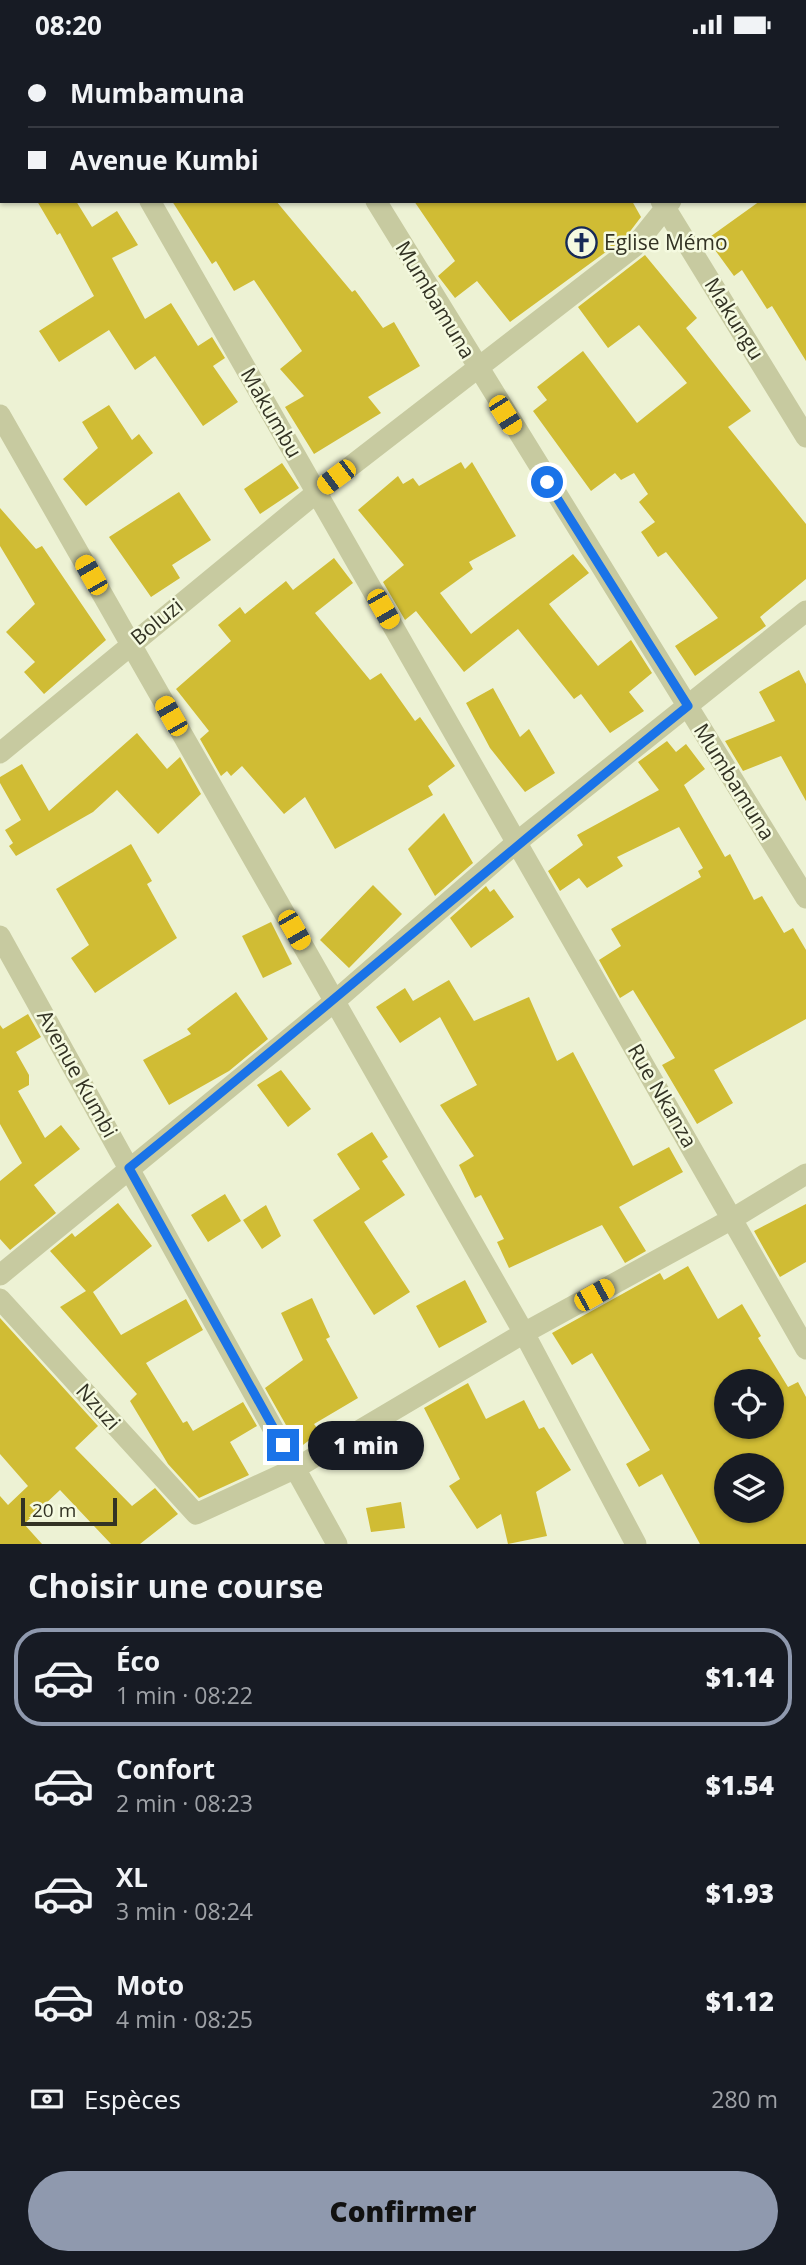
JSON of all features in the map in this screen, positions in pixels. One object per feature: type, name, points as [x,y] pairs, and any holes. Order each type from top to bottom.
[{"type":"street","name":"Makumbu","points":[[151,203],[517,842]]},
{"type":"street","name":"Mumbamuna","points":[[377,203],[477,370],[806,898]]},
{"type":"street","name":"Boluzi","points":[[0,753],[316,493],[634,247],[653,226],[666,203]]},
{"type":"street","name":"Makungu","points":[[666,203],[806,437]]},
{"type":"street","points":[[0,415],[524,1333],[636,1544]]},
{"type":"street","points":[[0,1275],[335,1001],[517,842],[806,611]]},
{"type":"street","name":"Rue Nkanza","points":[[517,842],[806,1349]]},
{"type":"street","name":"Avenue Kumbi","points":[[0,936],[337,1544]]},
{"type":"street","points":[[296,1468],[524,1333],[732,1219],[806,1174]]},
{"type":"street","name":"Nzuzi","points":[[0,1299],[196,1514],[296,1468]]},
{"type":"building","points":[[38,203],[77,203],[92,227],[117,211],[138,245],[112,258],[145,319],[171,303],[198,346],[212,337],[225,358],[213,366],[238,402],[203,426],[155,356],[135,370],[109,330],[59,362],[39,331],[94,296],[60,233],[57,235]]},
{"type":"building","points":[[173,203],[278,203],[352,292],[355,290],[383,328],[394,322],[420,366],[368,397],[381,413],[314,454],[285,407],[304,396],[280,369],[302,351],[254,280],[234,291],[216,261],[212,264]]},
{"type":"building","points":[[415,203],[633,203],[641,217],[625,238],[510,322],[477,281],[455,298],[438,276],[455,261]]},
{"type":"building","points":[[757,203],[806,203],[806,361],[772,306],[767,309],[742,270],[734,276],[707,239]]},
{"type":"building","points":[[645,255],[697,318],[686,328],[751,411],[728,427],[806,524],[806,579],[760,617],[766,626],[695,676],[675,646],[718,618],[666,552],[658,557],[641,532],[655,522],[639,502],[648,494],[634,473],[621,480],[615,473],[591,491],[533,411],[547,400],[537,387],[583,351],[637,423],[687,383],[639,325],[608,348],[578,307]]},
{"type":"building","points":[[109,405],[132,440],[139,434],[153,453],[86,506],[63,479],[98,448],[82,422]]},
{"type":"building","points":[[461,462],[465,469],[472,462],[516,536],[469,562],[473,569],[440,593],[471,634],[573,554],[589,573],[549,604],[598,666],[631,640],[652,673],[629,692],[644,711],[610,733],[581,694],[574,699],[518,629],[464,672],[416,611],[405,620],[383,582],[404,565],[358,510],[398,476],[403,484],[413,478],[419,486]]},
{"type":"building","points":[[282,463],[299,488],[260,514],[244,489]]},
{"type":"building","points":[[179,492],[211,540],[172,565],[180,578],[151,597],[109,537]]},
{"type":"building","points":[[0,508],[36,549],[42,546],[106,640],[44,694],[24,672],[35,662],[6,632],[35,604],[0,546]]},
{"type":"building","points":[[334,558],[353,583],[315,613],[370,680],[381,673],[415,721],[420,717],[455,766],[428,786],[433,795],[335,849],[305,797],[284,814],[242,766],[231,776],[227,771],[221,776],[200,739],[209,731],[176,689],[231,641],[218,625],[240,607],[245,614],[286,581],[293,590]]},
{"type":"building","points":[[799,670],[806,684],[806,801],[781,756],[743,771],[725,741],[775,721],[759,692]]},
{"type":"building","points":[[493,688],[520,737],[529,729],[555,773],[525,792],[490,748],[466,703]]},
{"type":"building","points":[[137,733],[167,769],[180,757],[201,794],[158,834],[117,790],[93,812],[16,856],[9,846],[13,843],[5,830],[21,820],[0,783],[0,777],[22,764],[49,811]]},
{"type":"building","points":[[667,741],[676,752],[686,744],[705,769],[684,785],[725,857],[730,854],[754,900],[762,896],[784,933],[793,928],[806,950],[806,1019],[714,1070],[733,1103],[697,1124],[662,1065],[675,1058],[633,990],[620,998],[599,960],[621,946],[611,929],[701,877],[698,871],[703,868],[679,827],[617,857],[623,866],[587,888],[579,878],[560,891],[548,871],[583,845],[577,835],[659,790],[638,762]]},
{"type":"building","points":[[444,813],[473,863],[435,896],[408,849]]},
{"type":"building","points":[[131,844],[152,881],[147,884],[177,938],[95,993],[71,958],[89,945],[56,889]]},
{"type":"building","points":[[373,885],[402,914],[349,968],[320,940]]},
{"type":"building","points":[[486,886],[490,892],[494,889],[514,917],[471,948],[450,918]]},
{"type":"building","points":[[271,922],[292,964],[263,978],[242,936]]},
{"type":"building","points":[[449,980],[474,1021],[529,997],[557,1061],[573,1052],[633,1166],[669,1147],[683,1172],[619,1207],[646,1251],[625,1263],[602,1225],[509,1268],[497,1242],[504,1239],[481,1195],[475,1198],[459,1165],[474,1156],[440,1105],[477,1085],[440,1017],[400,1043],[376,1007],[405,988],[413,1001]]},
{"type":"building","points":[[236,992],[268,1039],[229,1071],[169,1105],[143,1060],[191,1034],[187,1029]]},
{"type":"building","points":[[28,1014],[41,1037],[16,1052],[29,1075],[29,1085],[18,1091],[45,1138],[61,1125],[80,1149],[34,1185],[56,1213],[10,1250],[0,1239],[0,1181],[22,1163],[0,1124],[0,1025],[3,1029]]},
{"type":"building","points":[[281,1070],[311,1109],[288,1127],[257,1085]]},
{"type":"building","points":[[372,1132],[388,1157],[382,1161],[405,1195],[364,1222],[410,1292],[374,1315],[313,1220],[360,1189],[337,1154]]},
{"type":"building","points":[[225,1194],[241,1221],[208,1242],[191,1215]]},
{"type":"building","points":[[118,1203],[152,1246],[93,1292],[121,1335],[186,1299],[203,1330],[146,1363],[183,1423],[187,1421],[193,1431],[243,1402],[257,1426],[230,1442],[249,1475],[199,1498],[168,1464],[130,1401],[137,1394],[60,1307],[86,1291],[50,1251],[72,1233],[75,1237]]},
{"type":"building","points":[[806,1204],[806,1262],[780,1277],[754,1231]]},
{"type":"building","points":[[266,1205],[281,1236],[262,1249],[243,1220]]},
{"type":"building","points":[[688,1266],[718,1319],[742,1304],[777,1369],[714,1369],[714,1439],[784,1439],[784,1380],[788,1387],[798,1382],[806,1397],[806,1544],[700,1544],[662,1474],[639,1487],[626,1464],[650,1450],[592,1353],[572,1365],[552,1333],[660,1273],[664,1280]]},
{"type":"building","points":[[465,1280],[487,1322],[439,1348],[416,1306]]},
{"type":"building","points":[[312,1298],[330,1337],[326,1339],[358,1398],[314,1424],[320,1432],[299,1448],[265,1388],[303,1360],[281,1313]]},
{"type":"building","points":[[0,1318],[98,1426],[75,1448],[132,1506],[155,1488],[178,1514],[140,1544],[111,1544],[60,1490],[24,1524],[42,1544],[0,1544],[0,1496],[8,1505],[28,1486],[0,1454]]},
{"type":"building","points":[[468,1383],[486,1419],[524,1400],[539,1429],[544,1427],[571,1470],[536,1492],[547,1536],[508,1544],[501,1514],[477,1529],[449,1486],[460,1479],[424,1408]]},
{"type":"building","points":[[401,1502],[405,1528],[371,1532],[366,1508]]},
{"type":"place","name":"Eglise Mémo","points":[[581,243]]},
{"type":"route","points":[[283,1445],[129,1168],[335,1001],[517,842],[688,706],[547,482]]}]
